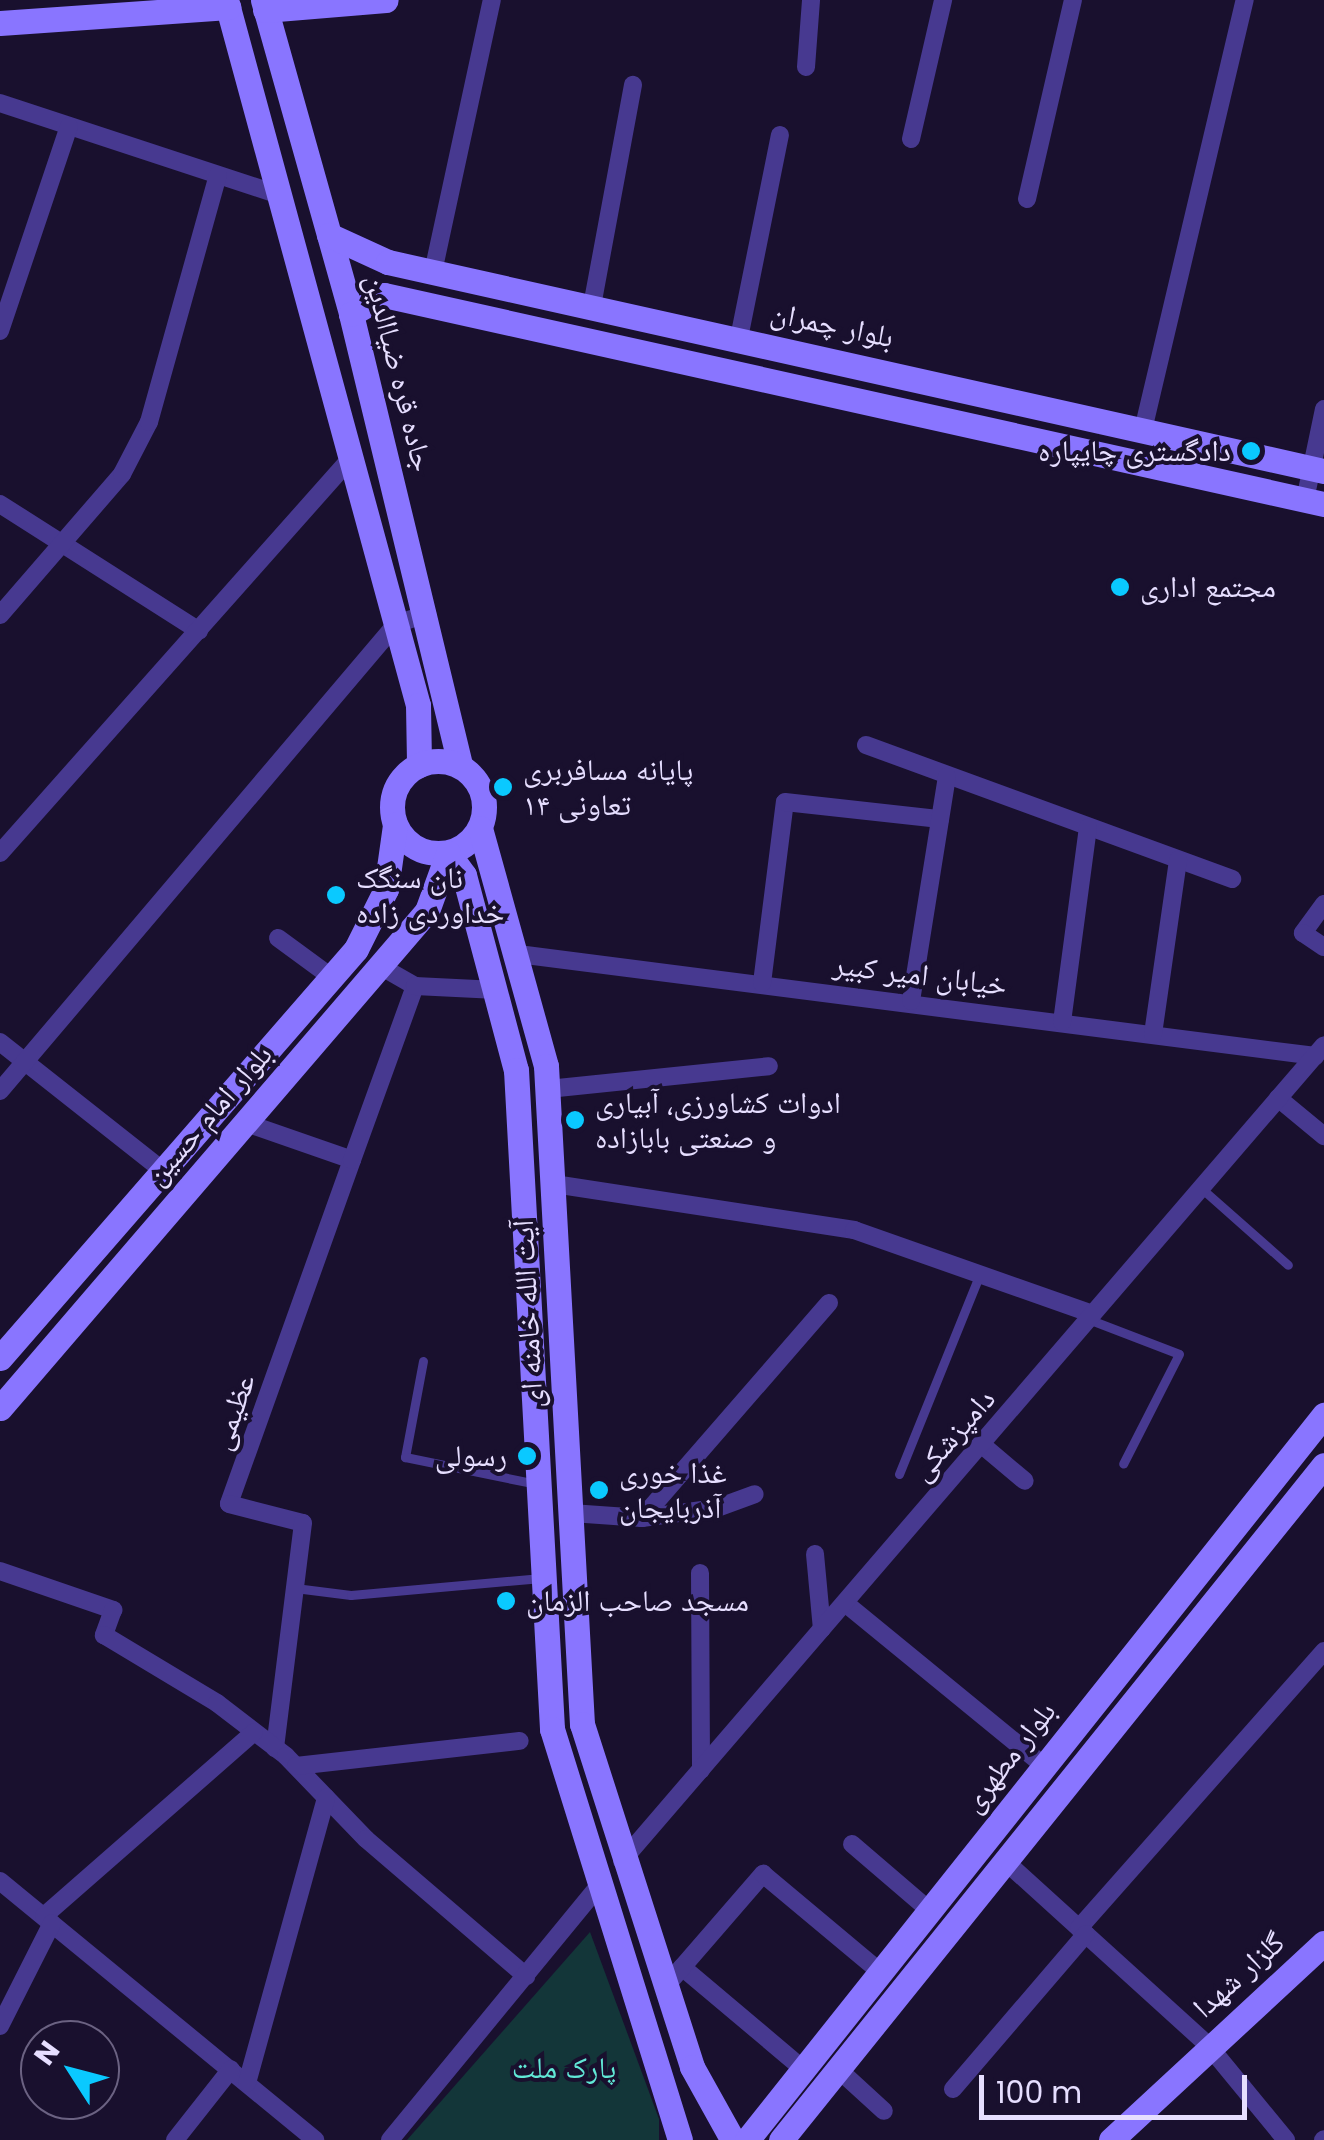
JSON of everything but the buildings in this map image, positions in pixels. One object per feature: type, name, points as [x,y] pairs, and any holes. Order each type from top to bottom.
[{"type":"street","points":[[264,5],[386,0]]},
{"type":"street","points":[[432,272],[492,0]]},
{"type":"street","points":[[806,67],[811,0]]},
{"type":"street","points":[[912,139],[943,0]]},
{"type":"street","points":[[1026,200],[1073,0]]},
{"type":"street","points":[[1143,430],[1244,0]]},
{"type":"street","points":[[0,23],[227,4],[418,705],[419,764],[393,797],[396,826],[417,848],[448,853],[480,828],[484,800],[460,766],[419,764]]},
{"type":"street","name":"جاده قره ضیاالدین","points":[[264,5],[351,314],[427,614],[460,766]]},
{"type":"street","points":[[592,306],[633,85]]},
{"type":"street","points":[[0,103],[279,195]]},
{"type":"street","points":[[0,330],[70,126]]},
{"type":"street","points":[[739,338],[780,135]]},
{"type":"street","points":[[0,615],[122,474],[150,422],[218,175]]},
{"type":"street","name":"بلوار چمران","points":[[329,236],[388,262],[1317,469]]},
{"type":"street","points":[[351,314],[384,295],[1314,502],[1324,409]]},
{"type":"street","points":[[0,853],[351,458]]},
{"type":"street","points":[[0,504],[60,546],[199,631]]},
{"type":"street","points":[[0,1091],[396,624],[427,614]]},
{"type":"street","points":[[866,746],[1232,880]]},
{"type":"street","points":[[911,1001],[947,776]]},
{"type":"street","points":[[762,983],[785,802],[940,819]]},
{"type":"street","name":"بلوار امام حسین","points":[[0,1358],[356,949],[386,888],[396,826]]},
{"type":"street","name":"آیت الله خامنه ای","points":[[480,828],[518,954],[548,1089],[582,1724],[622,1861],[692,2066],[735,2139]]},
{"type":"street","points":[[1062,1022],[1088,828]]},
{"type":"street","name":"بلوار امام حسین","points":[[0,1408],[427,911],[448,853]]},
{"type":"street","name":"آیت الله خامنه ای","points":[[448,853],[464,875],[497,990],[521,1123],[552,1729],[680,2140]]},
{"type":"street","points":[[1153,1034],[1178,860]]},
{"type":"street","points":[[1324,904],[1303,933],[1324,946]]},
{"type":"street","points":[[278,938],[331,977]]},
{"type":"street","name":"خیابان امیر کبیر","points":[[518,954],[1153,1034],[1319,1050]]},
{"type":"street","points":[[380,966],[415,986],[497,990]]},
{"type":"street","points":[[246,1123],[352,1160],[415,986]]},
{"type":"street","points":[[0,1042],[162,1170]]},
{"type":"street","name":"دامپزشکی","points":[[622,1861],[1319,1050]]},
{"type":"street","points":[[548,1089],[769,1066]]},
{"type":"street","points":[[1278,1098],[1324,1136]]},
{"type":"street","name":"عظیمی","points":[[275,1748],[303,1523],[229,1504],[352,1160]]},
{"type":"street","points":[[554,1184],[854,1230],[1091,1317]]},
{"type":"street","points":[[642,1518],[829,1302]]},
{"type":"street","name":"بلوار مطهری","points":[[746,2140],[1324,1416]]},
{"type":"street","points":[[981,1444],[1025,1481]]},
{"type":"street","name":"بلوار مطهری","points":[[781,2140],[1324,1465]]},
{"type":"street","points":[[571,1513],[642,1518],[717,1508],[755,1494]]},
{"type":"street","points":[[1232,1530],[1255,1550]]},
{"type":"street","points":[[815,1554],[822,1629]]},
{"type":"street","points":[[0,1571],[113,1610],[104,1635],[275,1748],[526,1976]]},
{"type":"street","points":[[700,1573],[701,1770]]},
{"type":"street","points":[[845,1602],[1044,1766]]},
{"type":"street","points":[[953,2089],[1082,1931],[1324,1651]]},
{"type":"street","points":[[0,2026],[48,1920],[254,1732]]},
{"type":"street","points":[[296,1766],[520,1741]]},
{"type":"street","points":[[247,2083],[326,1798]]},
{"type":"street","points":[[852,1844],[929,1910]]},
{"type":"street","points":[[1005,1861],[1208,2045],[1286,2140]]},
{"type":"street","points":[[665,1987],[763,1874],[880,1972]]},
{"type":"street","points":[[0,1881],[315,2140]]},
{"type":"street","points":[[390,2140],[599,1886]]},
{"type":"street","name":"گلزار شهدا","points":[[1111,2140],[1208,2045],[1324,1942]]},
{"type":"street","points":[[682,1967],[803,2069]]},
{"type":"street","points":[[838,2069],[884,2111]]},
{"type":"street","points":[[176,2140],[231,2070]]},
{"type":"street","points":[[716,2140],[735,2139]]},
{"type":"lane","points":[[1202,1188],[1288,1265]]},
{"type":"lane","points":[[899,1474],[980,1274]]},
{"type":"lane","points":[[1091,1317],[1179,1354],[1122,1464]]},
{"type":"lane","points":[[423,1361],[405,1457],[539,1484]]},
{"type":"lane","points":[[295,1588],[350,1595],[544,1578]]},
{"type":"green space","name":"پارک ملت","points":[[590,1932],[659,2119],[659,2140],[407,2140]]},
{"type":"place","name":"دادگستری چایپاره","points":[[1251,451]]},
{"type":"place","name":"مجتمع اداری","points":[[1120,587]]},
{"type":"place","name":"پایانه مسافربری تعاونی ۱۴","points":[[503,787]]},
{"type":"place","name":"نان سنگک خداوردی زاده","points":[[336,895]]},
{"type":"place","name":"ادوات کشاورزی، آبیاری و صنعتی بابازاده","points":[[575,1120]]},
{"type":"place","name":"رسولی","points":[[527,1456]]},
{"type":"place","name":"غذا خوری آذربایجان","points":[[599,1490]]},
{"type":"place","name":"مسجد صاحب الزمان","points":[[506,1601]]}]
